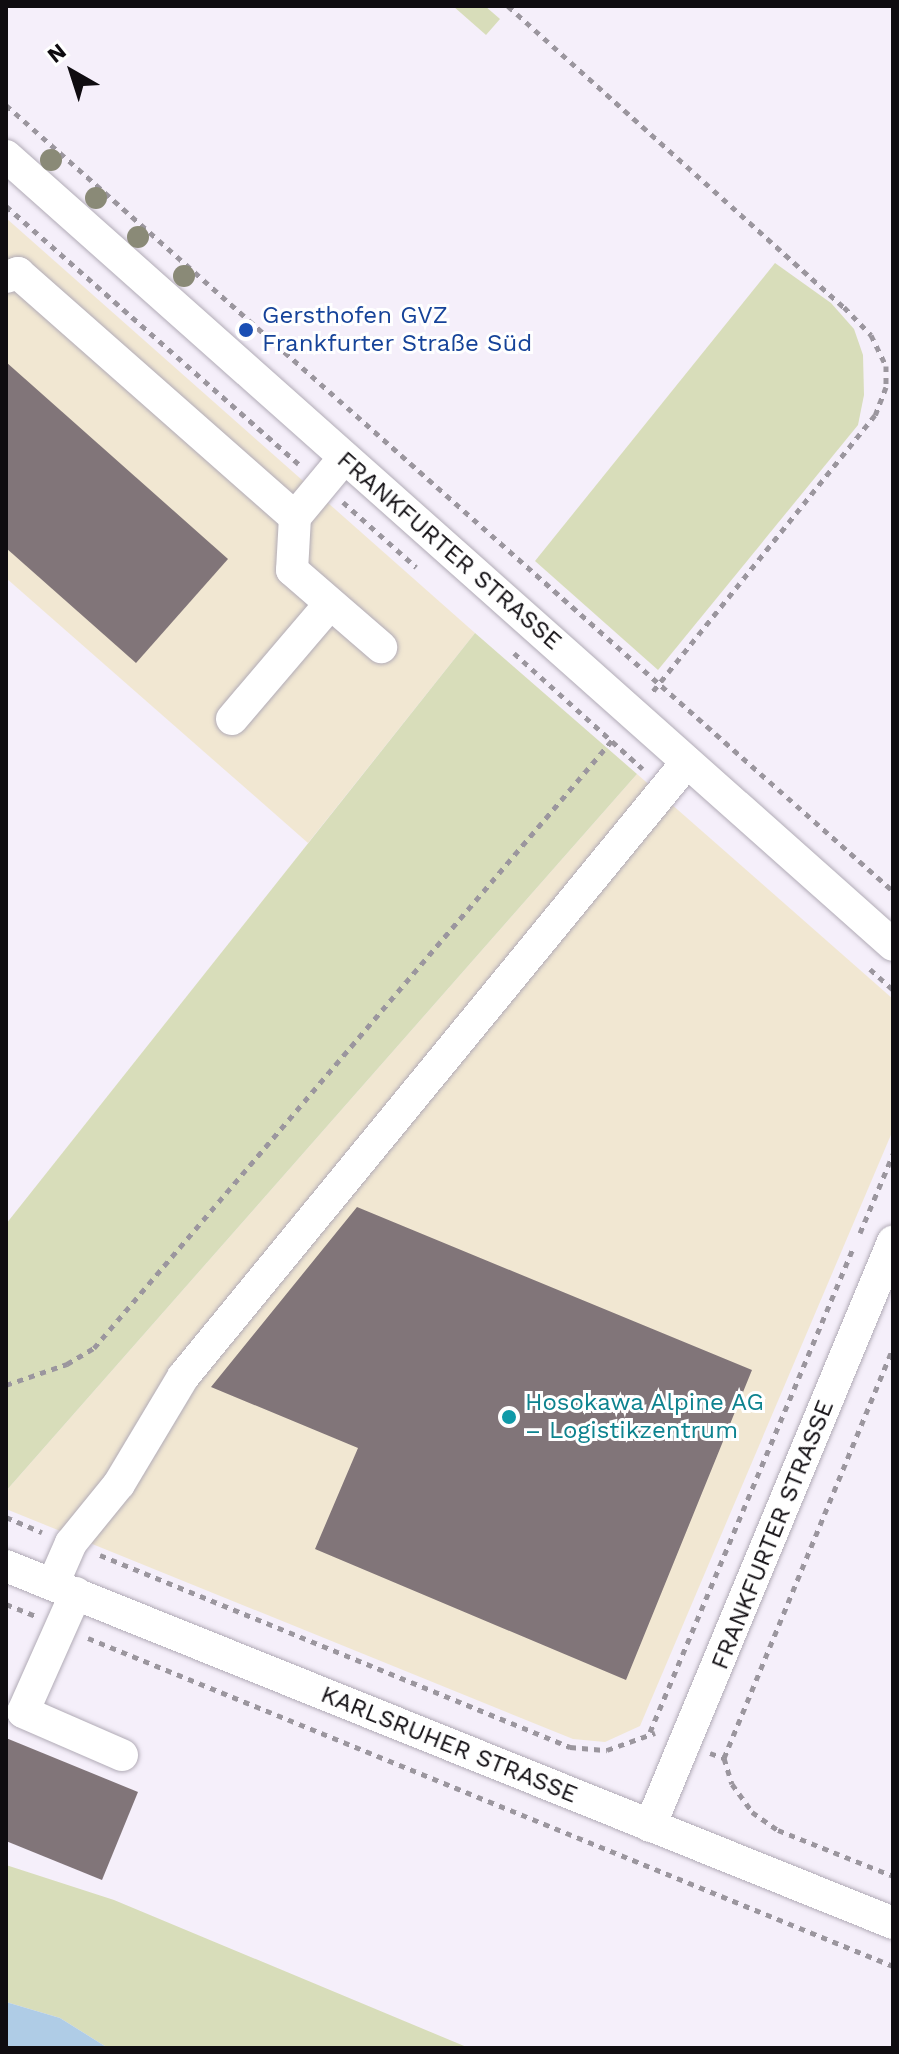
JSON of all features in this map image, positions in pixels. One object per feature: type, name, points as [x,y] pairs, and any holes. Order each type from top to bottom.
[{"type":"street","name":"FRANKFURTER STRASSE","points":[[6,156],[893,945]]},
{"type":"street","points":[[6,277],[18,273],[295,517]]},
{"type":"street","points":[[344,458],[295,517],[292,570],[381,647]]},
{"type":"street","points":[[232,719],[330,604]]},
{"type":"street","points":[[122,1755],[23,1712],[61,1627],[71,1543],[119,1484],[183,1377],[663,786],[687,762]]},
{"type":"street","name":"FRANKFURTER STRASSE","points":[[650,1826],[687,1744],[893,1242]]},
{"type":"street","name":"KARLSRUHER STRASSE","points":[[6,1566],[893,1923]]},
{"type":"path","points":[[6,1385],[67,1364],[94,1348],[661,682],[875,415],[886,387],[886,366],[871,335],[844,307],[508,6]]},
{"type":"path","points":[[6,105],[661,682],[893,891]]},
{"type":"path","points":[[6,206],[424,574]]},
{"type":"path","points":[[246,330],[253,323]]},
{"type":"path","points":[[505,646],[663,786]]},
{"type":"path","points":[[858,959],[893,990]]},
{"type":"path","points":[[650,1732],[893,1154]]},
{"type":"path","points":[[893,1347],[724,1758],[732,1784],[752,1812],[778,1830],[893,1876]]},
{"type":"path","points":[[6,1517],[570,1747],[607,1750],[650,1732],[724,1758]]},
{"type":"path","points":[[6,1604],[893,1966]]},
{"type":"shaded area","points":[[6,218],[475,633],[308,843],[6,578]]},
{"type":"shaded area","name":"Hosokawa Alpine AG – Logistikzentrum","points":[[637,774],[893,999],[893,1130],[640,1726],[605,1742],[573,1739],[6,1509],[6,1491]]},
{"type":"green space","points":[[453,6],[485,6],[500,19],[486,35]]},
{"type":"green space","points":[[775,263],[831,303],[854,329],[863,355],[864,395],[858,425],[658,670],[535,561]]},
{"type":"green space","points":[[475,633],[637,774],[6,1491],[6,1224]]},
{"type":"green space","points":[[6,1865],[114,1900],[469,2048],[108,2048],[60,2018],[6,2002]]},
{"type":"water","points":[[6,2002],[60,2018],[108,2048],[6,2047]]},
{"type":"building","points":[[6,362],[228,559],[136,663],[6,548]]},
{"type":"building","name":"Hosokawa Alpine AG – Logistikzentrum","points":[[357,1207],[752,1370],[626,1680],[315,1549],[358,1448],[211,1387]]},
{"type":"building","points":[[6,1738],[138,1792],[102,1880],[6,1841]]},
{"type":"place","name":"Gersthofen GVZ Frankfurter Straße Süd","points":[[246,330]]},
{"type":"place","name":"Hosokawa Alpine AG – Logistikzentrum","points":[[509,1417]]}]
